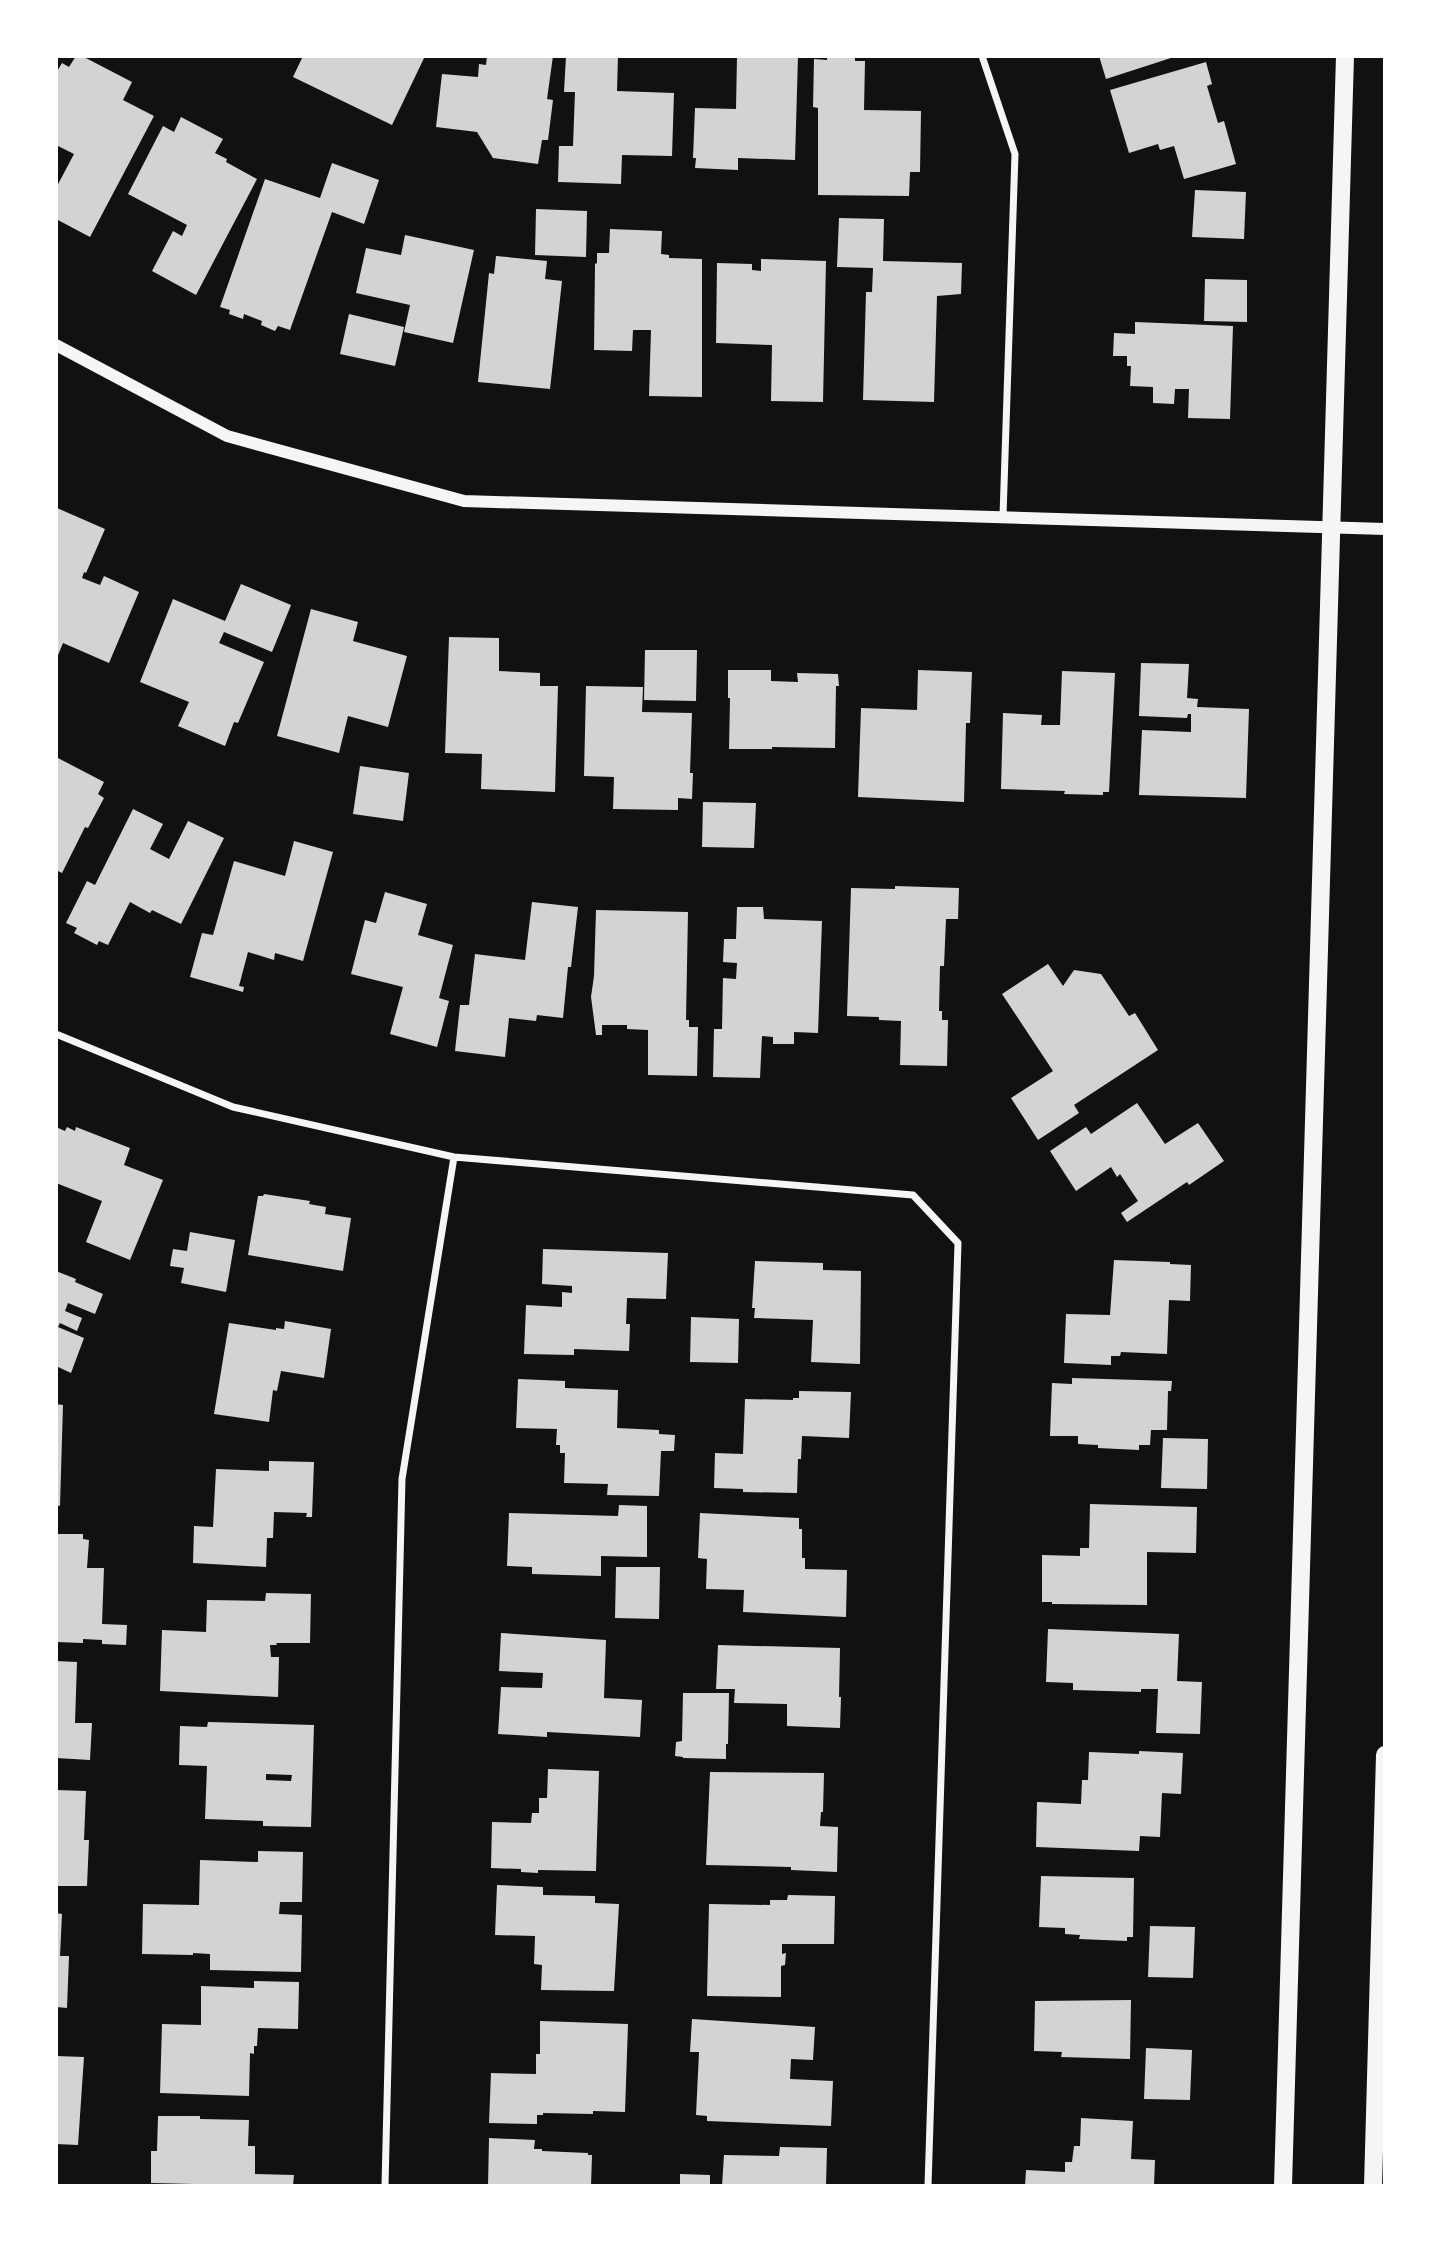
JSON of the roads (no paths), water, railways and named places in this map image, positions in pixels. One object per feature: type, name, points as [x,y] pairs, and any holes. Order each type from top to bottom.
[{"type":"main road","points":[[1283,2186],[1345,56]]},
{"type":"main road","points":[[1373,2186],[1385,1755]]},
{"type":"street","points":[[982,56],[1015,154],[1003,516]]},
{"type":"street","points":[[56,345],[227,436],[464,501],[1385,529]]},
{"type":"street","points":[[56,1034],[233,1107],[454,1157],[913,1195],[958,1243],[928,2186]]},
{"type":"street","points":[[385,2186],[402,1479],[454,1157]]}]
